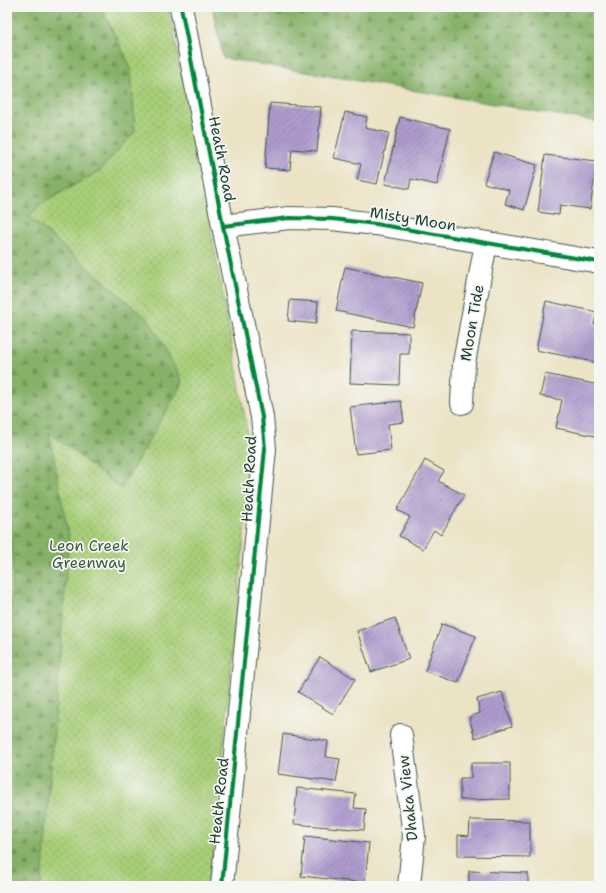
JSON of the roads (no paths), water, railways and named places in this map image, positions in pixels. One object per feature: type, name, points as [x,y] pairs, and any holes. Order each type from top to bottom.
[{"type":"street","name":"Heath Road","points":[[181,7],[223,226],[262,417],[266,449],[222,886]]},
{"type":"street","name":"Misty Moon","points":[[223,226],[288,218],[332,219],[376,224],[599,262]]},
{"type":"street","name":"Moon Tide","points":[[462,403],[464,363],[486,243]]},
{"type":"street","name":"Dhaka View","points":[[401,735],[414,836],[409,886]]},
{"type":"park label","name":"Leon Creek Greenway","points":[[89,554]]}]
